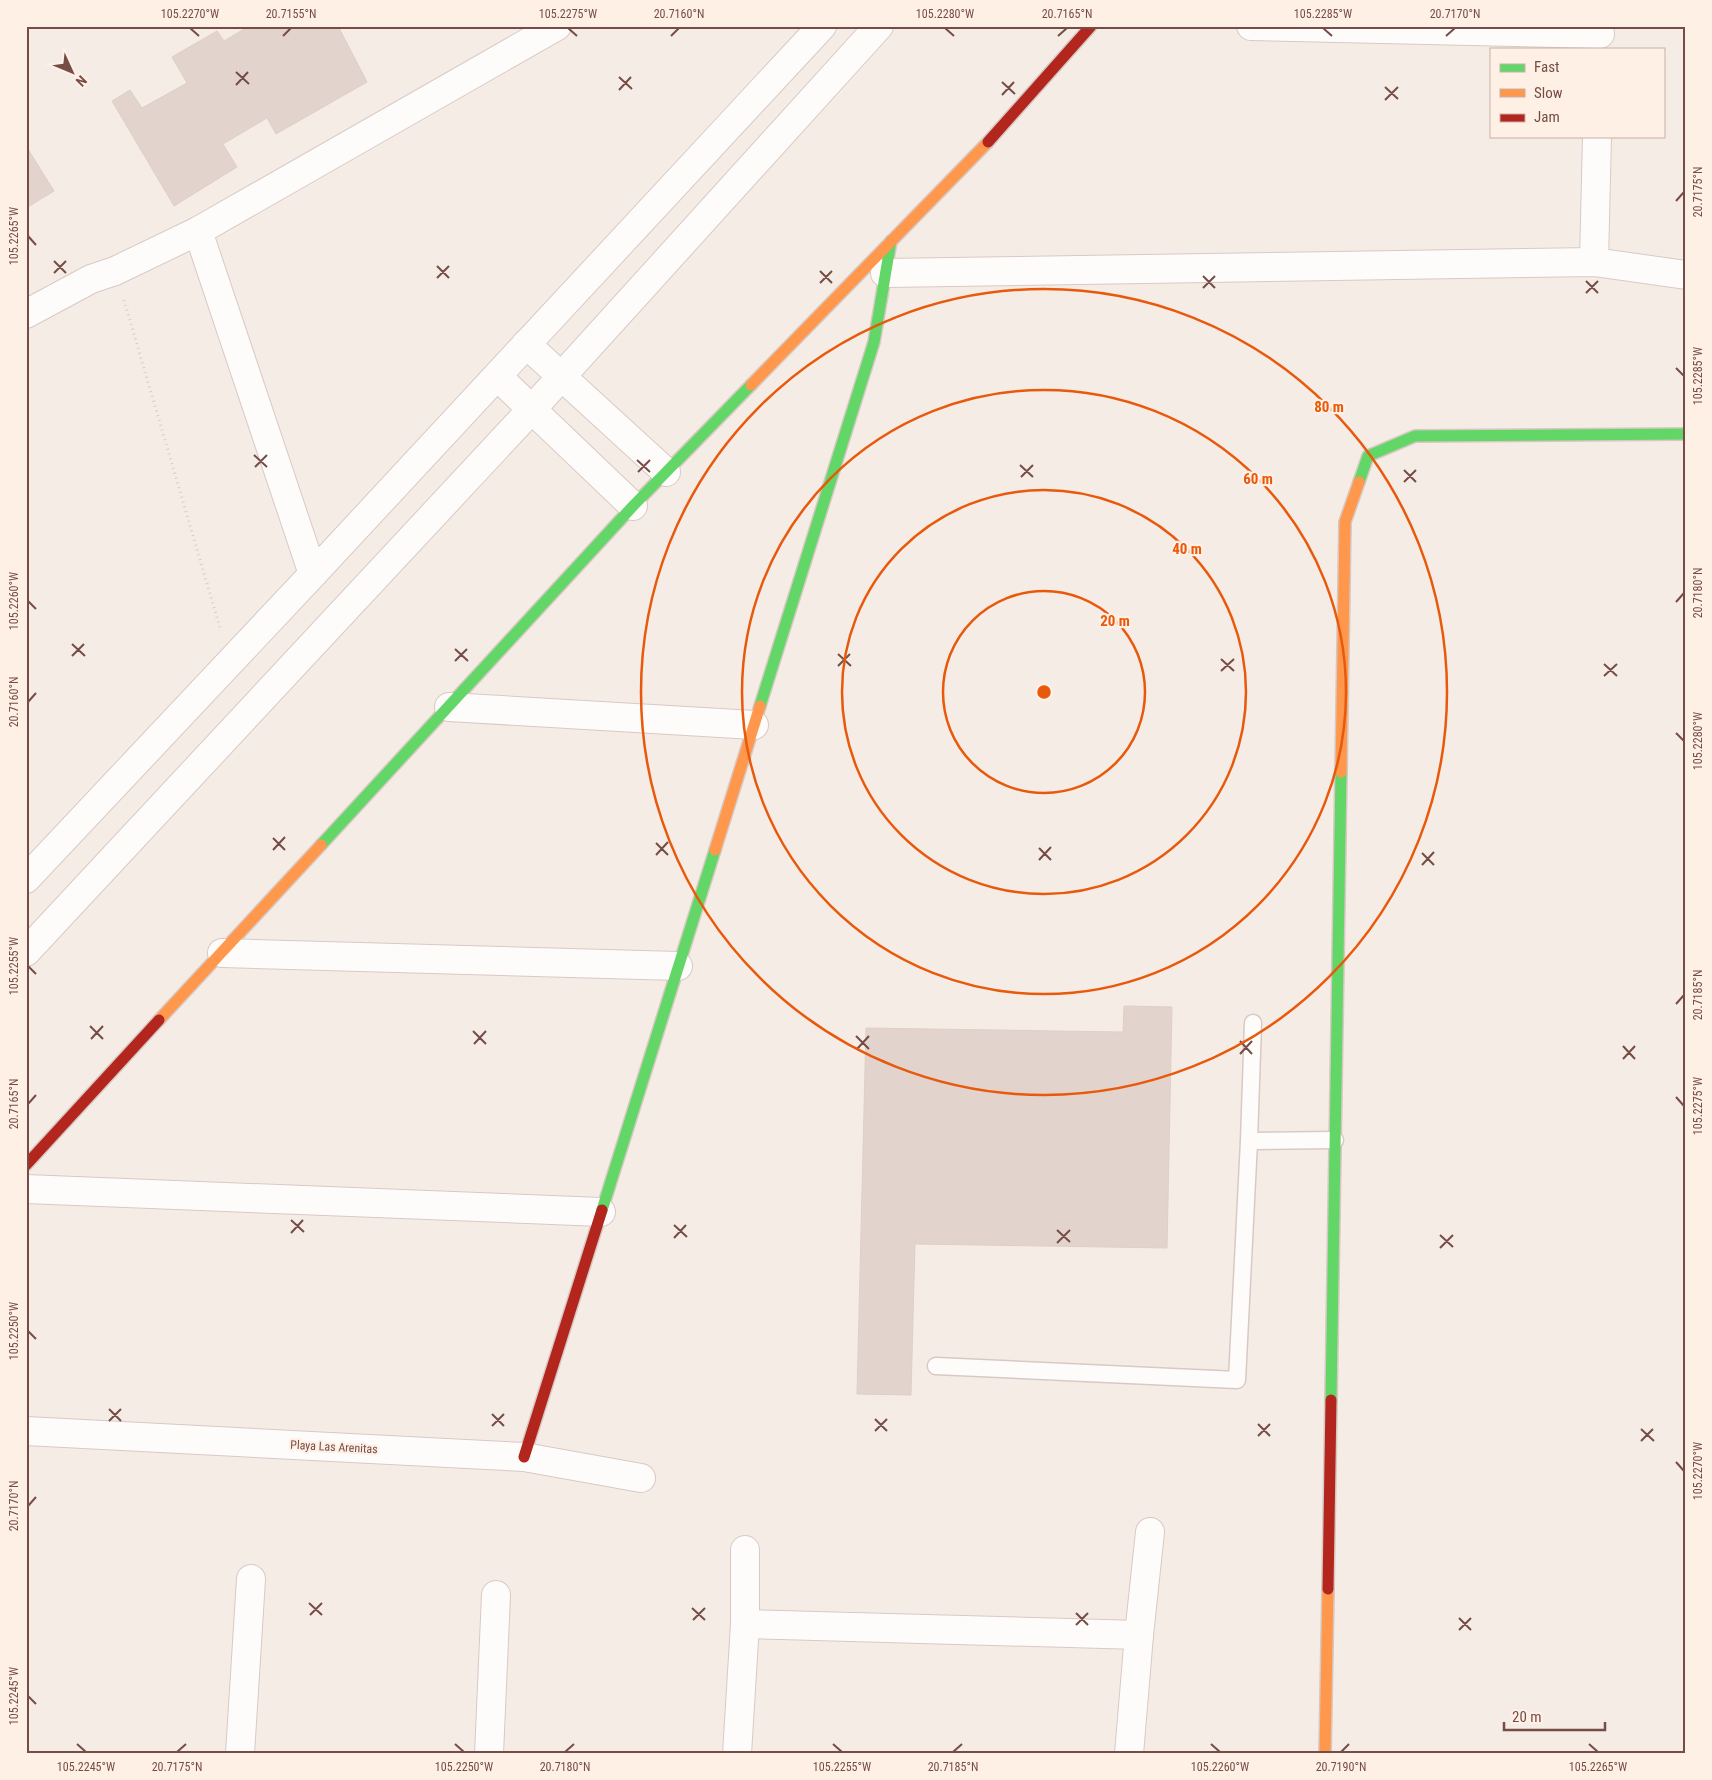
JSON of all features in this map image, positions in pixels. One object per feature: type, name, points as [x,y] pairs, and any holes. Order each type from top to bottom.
[{"type":"street","points":[[26,314],[91,280],[115,271],[198,231],[557,26]]},
{"type":"street","points":[[26,879],[313,574],[822,26]]},
{"type":"street","points":[[26,952],[532,409],[879,26]]},
{"type":"street","points":[[26,1166],[633,506],[997,132],[1091,26]]},
{"type":"street","points":[[1251,26],[1600,36]]},
{"type":"street","points":[[1594,262],[1597,138]]},
{"type":"street","points":[[198,231],[313,574]]},
{"type":"street","points":[[524,1457],[874,342],[890,241]]},
{"type":"street","points":[[885,273],[1594,262],[1686,274]]},
{"type":"street","points":[[526,344],[666,472]]},
{"type":"street","points":[[497,376],[633,506]]},
{"type":"street","points":[[1325,1754],[1345,522],[1368,456],[1415,436],[1686,434]]},
{"type":"street","points":[[448,707],[754,725]]},
{"type":"street","points":[[222,954],[678,966]]},
{"type":"street","points":[[26,1189],[601,1212]]},
{"type":"street","name":"Playa Las Arenitas","points":[[26,1431],[524,1457],[641,1478]]},
{"type":"street","points":[[1129,1754],[1150,1532]]},
{"type":"street","points":[[737,1754],[745,1624],[745,1550]]},
{"type":"street","points":[[240,1754],[251,1579]]},
{"type":"street","points":[[489,1754],[496,1595]]},
{"type":"street","points":[[745,1624],[1139,1635]]},
{"type":"lane","points":[[936,1366],[1237,1380],[1253,1023]]},
{"type":"lane","points":[[1249,1141],[1335,1140]]},
{"type":"path","points":[[115,271],[230,662]]},
{"type":"building","points":[[249,26],[338,26],[367,82],[276,134],[267,118],[223,144],[237,167],[174,206],[112,101],[130,90],[142,108],[187,83],[172,57],[217,31],[224,41]]},
{"type":"building","points":[[26,146],[54,191],[26,208]]},
{"type":"building","points":[[1124,1006],[1172,1007],[1167,1248],[915,1244],[911,1395],[857,1394],[866,1028],[1123,1032]]},
{"type":"traffic: fast","points":[[760,706],[874,342],[891,241]]},
{"type":"traffic: fast","points":[[321,845],[633,506],[751,385]]},
{"type":"traffic: fast","points":[[1359,482],[1368,456],[1415,436],[1686,434]]},
{"type":"traffic: fast","points":[[1331,1400],[1341,772]]},
{"type":"traffic: fast","points":[[602,1210],[715,850]]},
{"type":"traffic: slow","points":[[751,385],[988,142]]},
{"type":"traffic: slow","points":[[1341,772],[1345,522],[1359,482]]},
{"type":"traffic: slow","points":[[715,850],[760,706]]},
{"type":"traffic: slow","points":[[159,1020],[321,845]]},
{"type":"traffic: slow","points":[[1325,1754],[1328,1589]]},
{"type":"traffic: jam","points":[[988,142],[1091,26]]},
{"type":"traffic: jam","points":[[26,1165],[159,1020]]},
{"type":"traffic: jam","points":[[524,1457],[602,1210]]},
{"type":"traffic: jam","points":[[1328,1589],[1331,1400]]}]
